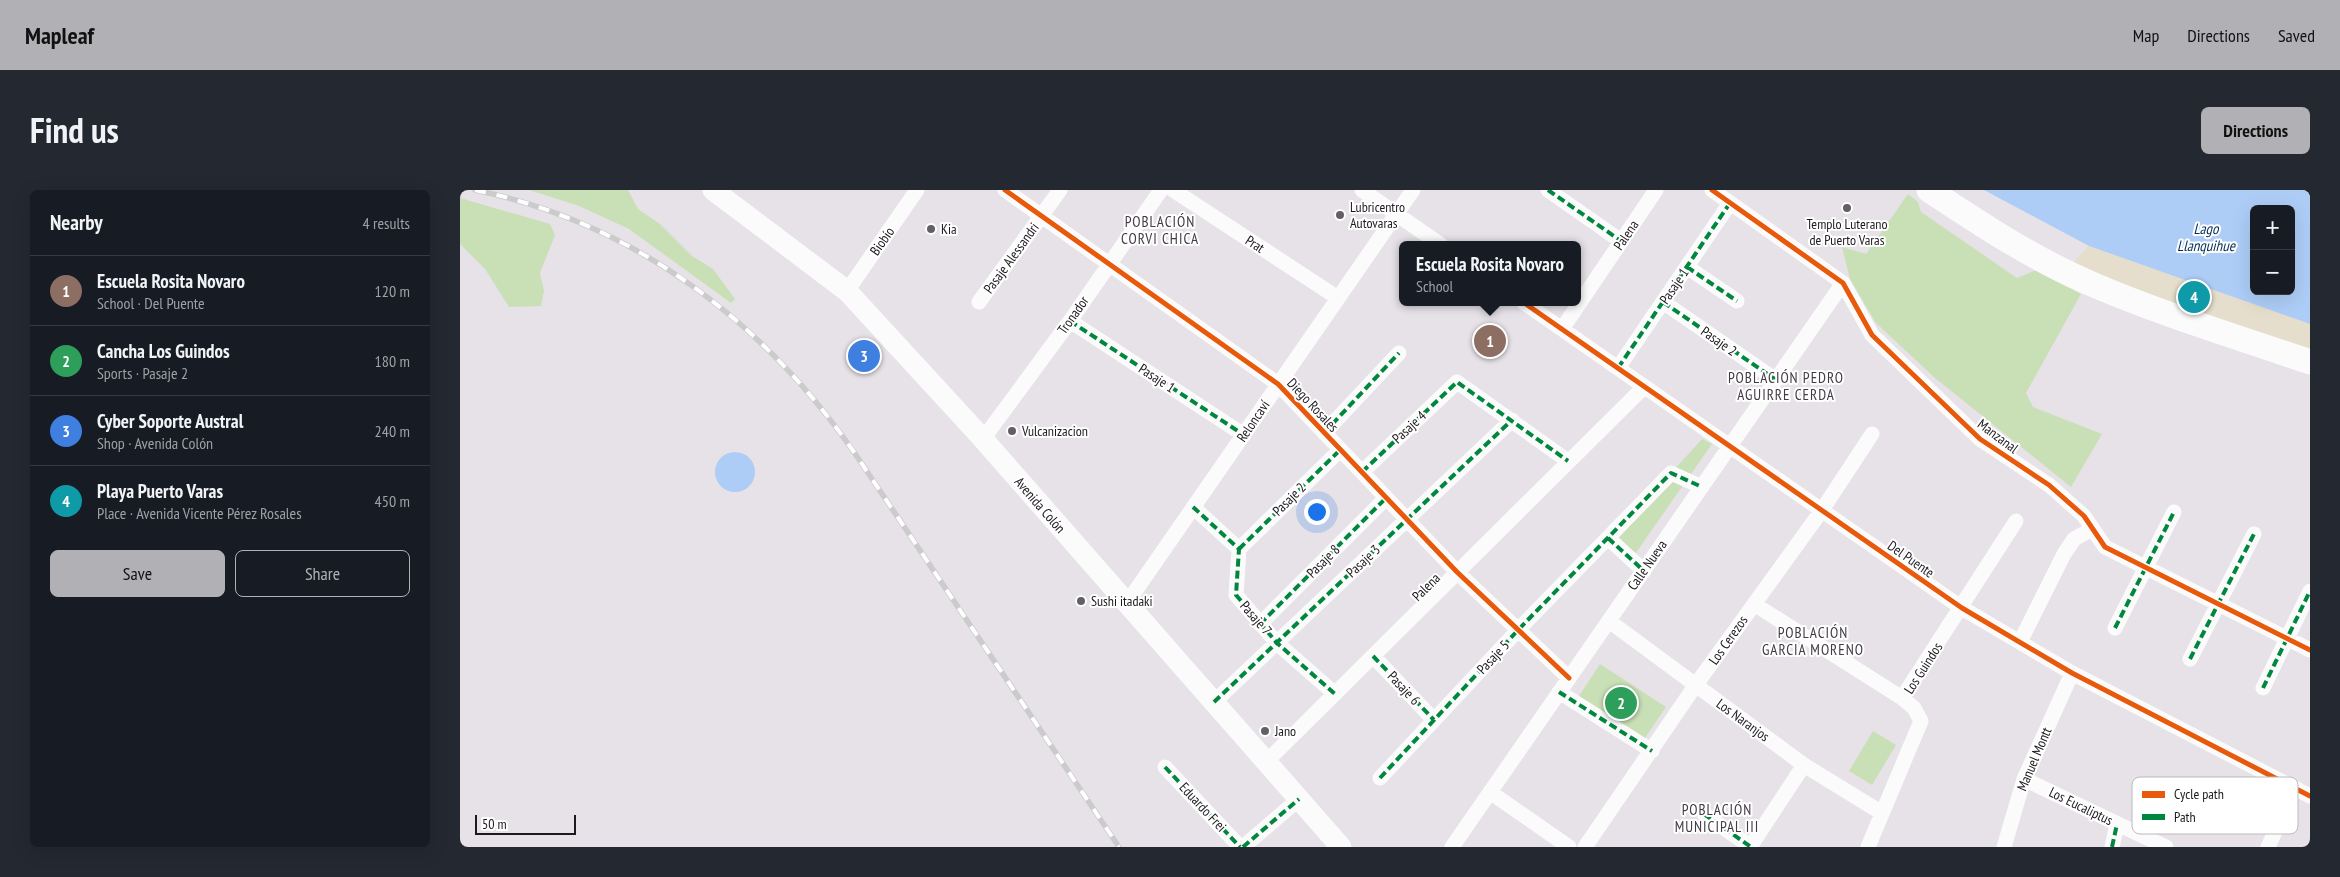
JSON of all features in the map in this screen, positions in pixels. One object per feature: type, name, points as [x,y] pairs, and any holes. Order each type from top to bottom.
[{"type":"main road","name":"Avenida Colón","points":[[713,190],[847,291],[983,439],[1342,847]]},
{"type":"main road","points":[[1929,190],[2002,238],[2085,281],[2129,299],[2310,362]]},
{"type":"street","name":"Biobío","points":[[847,291],[917,190]]},
{"type":"street","name":"Diego Rosales","points":[[1005,190],[1278,384],[1458,572],[1569,678]]},
{"type":"street","name":"Pasaje Alessandri","points":[[979,302],[1060,190]]},
{"type":"street","name":"Tronador","points":[[983,439],[1070,320],[1161,190]]},
{"type":"street","name":"Prat","points":[[1173,190],[1338,298]]},
{"type":"street","points":[[1362,190],[1435,241]]},
{"type":"street","name":"Reloncaví","points":[[1126,602],[1413,190]]},
{"type":"street","points":[[1548,190],[1621,242]]},
{"type":"street","name":"Palena","points":[[1581,301],[1656,190]]},
{"type":"street","name":"Manzanal","points":[[1712,190],[1844,283],[1872,335],[1980,439],[2048,485],[2084,516],[2105,547],[2310,650]]},
{"type":"street","name":"Pasaje 1","points":[[1618,368],[1730,204]]},
{"type":"street","points":[[1687,267],[1737,301]]},
{"type":"street","name":"Calle Nueva","points":[[1452,847],[1844,283]]},
{"type":"street","name":"Pasaje 2","points":[[1663,302],[1776,380]]},
{"type":"street","name":"Del Puente","points":[[1529,306],[1962,608],[2072,673],[2274,777]]},
{"type":"street","name":"Palena","points":[[1562,329],[1578,306]]},
{"type":"street","name":"Pasaje 1","points":[[1070,320],[1244,435]]},
{"type":"street","points":[[1324,433],[1399,353]]},
{"type":"street","name":"Pasaje 4","points":[[1362,472],[1457,382],[1512,420]]},
{"type":"street","name":"Palena","points":[[1267,761],[1644,387]]},
{"type":"street","points":[[1512,420],[1568,461]]},
{"type":"street","name":"Pasaje 3","points":[[1214,702],[1512,420]]},
{"type":"street","name":"Los Cerezos","points":[[1585,847],[1695,686],[1822,510],[1872,434]]},
{"type":"street","name":"Pasaje 2","points":[[1239,549],[1340,450]]},
{"type":"street","name":"Pasaje 5","points":[[1380,778],[1519,629],[1671,473],[1702,488]]},
{"type":"street","name":"Pasaje 8","points":[[1260,624],[1386,498]]},
{"type":"street","points":[[1193,507],[1239,549]]},
{"type":"street","points":[[2115,628],[2174,512]]},
{"type":"street","name":"Los Guindos","points":[[1868,847],[1921,721],[1914,708],[1902,698],[1962,608],[2016,521]]},
{"type":"street","points":[[2020,642],[2064,554],[2074,539],[2092,529]]},
{"type":"street","points":[[2190,659],[2254,534]]},
{"type":"street","points":[[1608,538],[1644,571]]},
{"type":"street","name":"Pasaje 7","points":[[1239,549],[1236,595],[1277,642],[1334,694]]},
{"type":"street","points":[[2263,688],[2310,591]]},
{"type":"street","points":[[1754,604],[1902,698]]},
{"type":"street","name":"Los Naranjos","points":[[1608,621],[1804,765],[1882,813]]},
{"type":"street","name":"Pasaje 6","points":[[1373,656],[1434,720]]},
{"type":"street","name":"Manuel Montt","points":[[2004,847],[2024,779],[2072,673]]},
{"type":"street","points":[[1559,692],[1652,751]]},
{"type":"street","points":[[1704,814],[1751,847],[1804,765]]},
{"type":"street","name":"Eduardo Frei","points":[[1166,767],[1241,847]]},
{"type":"street","name":"Los Eucaliptus","points":[[2024,779],[2132,831]]},
{"type":"street","name":"Del Puente","points":[[2298,790],[2310,796]]},
{"type":"street","points":[[1490,792],[1569,847]]},
{"type":"street","points":[[1241,847],[1299,799]]},
{"type":"street","points":[[2112,847],[2118,824]]},
{"type":"street","name":"Los Eucaliptus","points":[[2139,834],[2166,847]]},
{"type":"street","points":[[2268,847],[2274,834]]},
{"type":"green space","points":[[529,190],[628,190],[638,209],[660,224],[692,256],[713,269],[735,299],[731,303],[629,229],[579,206]]},
{"type":"green space","points":[[1908,194],[1918,202],[1921,212],[2017,278],[2039,269],[2081,294],[2026,393],[2033,407],[2102,434],[2071,487],[1935,378],[1876,323],[1850,279],[1842,247],[1866,254]]},
{"type":"green space","points":[[460,198],[550,224],[555,235],[540,273],[544,291],[541,306],[509,307],[485,269],[460,244]]},
{"type":"green space","points":[[1702,439],[1712,444],[1635,554],[1616,534]]},
{"type":"green space","points":[[1600,664],[1666,707],[1643,741],[1577,699]]},
{"type":"green space","points":[[1873,731],[1896,745],[1872,785],[1849,771]]},
{"type":"sand","points":[[2089,246],[2310,324],[2310,353],[2081,269],[2073,263]]},
{"type":"water","name":"Lago Llanquihue","points":[[1984,190],[2310,190],[2310,324],[2089,246]]},
{"type":"water","points":[[739,452],[746,455],[752,461],[755,472],[754,480],[746,489],[739,492],[731,492],[724,489],[716,480],[715,468],[718,461],[727,453]]},
{"type":"railway","points":[[475,190],[534,205],[589,227],[642,254],[691,285],[738,322],[781,363],[820,407],[856,455],[1119,847]]},
{"type":"marked path","points":[[1548,190],[1621,241]]},
{"type":"marked path","points":[[1618,368],[1730,203]]},
{"type":"marked path","points":[[1687,267],[1737,301]]},
{"type":"marked path","points":[[1663,302],[1776,380]]},
{"type":"marked path","points":[[1070,321],[1244,435]]},
{"type":"marked path","points":[[1324,433],[1399,353]]},
{"type":"marked path","points":[[1362,472],[1457,382],[1568,461]]},
{"type":"marked path","points":[[1214,702],[1512,420]]},
{"type":"marked path","points":[[1239,549],[1340,450]]},
{"type":"marked path","points":[[1380,778],[1519,629],[1671,473],[1702,487]]},
{"type":"marked path","points":[[1260,624],[1386,498]]},
{"type":"marked path","points":[[1193,507],[1239,549],[1236,595],[1277,643],[1335,694]]},
{"type":"marked path","points":[[2115,628],[2174,512]]},
{"type":"marked path","points":[[2190,659],[2254,534]]},
{"type":"marked path","points":[[1608,538],[1644,571]]},
{"type":"marked path","points":[[2263,688],[2310,591]]},
{"type":"marked path","points":[[1373,656],[1434,720]]},
{"type":"marked path","points":[[1559,692],[1652,751]]},
{"type":"marked path","points":[[1165,767],[1240,847]]},
{"type":"marked path","points":[[1243,847],[1299,799]]},
{"type":"marked path","points":[[1704,814],[1751,847]]},
{"type":"marked path","points":[[2112,847],[2117,824]]},
{"type":"cycle path","points":[[1005,190],[1278,384],[1457,572],[1569,678]]},
{"type":"cycle path","points":[[1712,190],[1843,283],[1872,335],[1980,439],[2049,485],[2084,516],[2105,547],[2310,650]]},
{"type":"cycle path","points":[[1529,306],[1962,608],[2072,673],[2273,777]]},
{"type":"cycle path","points":[[2298,790],[2310,796]]},
{"type":"place","name":"Templo Luterano de Puerto Varas","points":[[1847,208]]},
{"type":"place","name":"Lubricentro Autovaras","points":[[1340,215]]},
{"type":"place","name":"Kia","points":[[931,229]]},
{"type":"place","name":"Playa Puerto Varas","points":[[2194,297]]},
{"type":"place","name":"Escuela Rosita Novaro","points":[[1490,341]]},
{"type":"place","name":"Cyber Soporte Austral","points":[[864,356]]},
{"type":"place","name":"Vulcanizacion","points":[[1012,431]]},
{"type":"place","name":"Sushi itadaki","points":[[1081,601]]},
{"type":"place","name":"Cancha Los Guindos","points":[[1621,703]]},
{"type":"place","name":"Jano","points":[[1265,731]]},
{"type":"district","name":"POBLACIÓN CORVI CHICA","points":[[1160,230]]},
{"type":"district","name":"POBLACIÓN PEDRO AGUIRRE CERDA","points":[[1786,386]]},
{"type":"district","name":"POBLACIÓN GARCIA MORENO","points":[[1813,642]]},
{"type":"district","name":"POBLACIÓN MUNICIPAL III","points":[[1717,818]]}]
